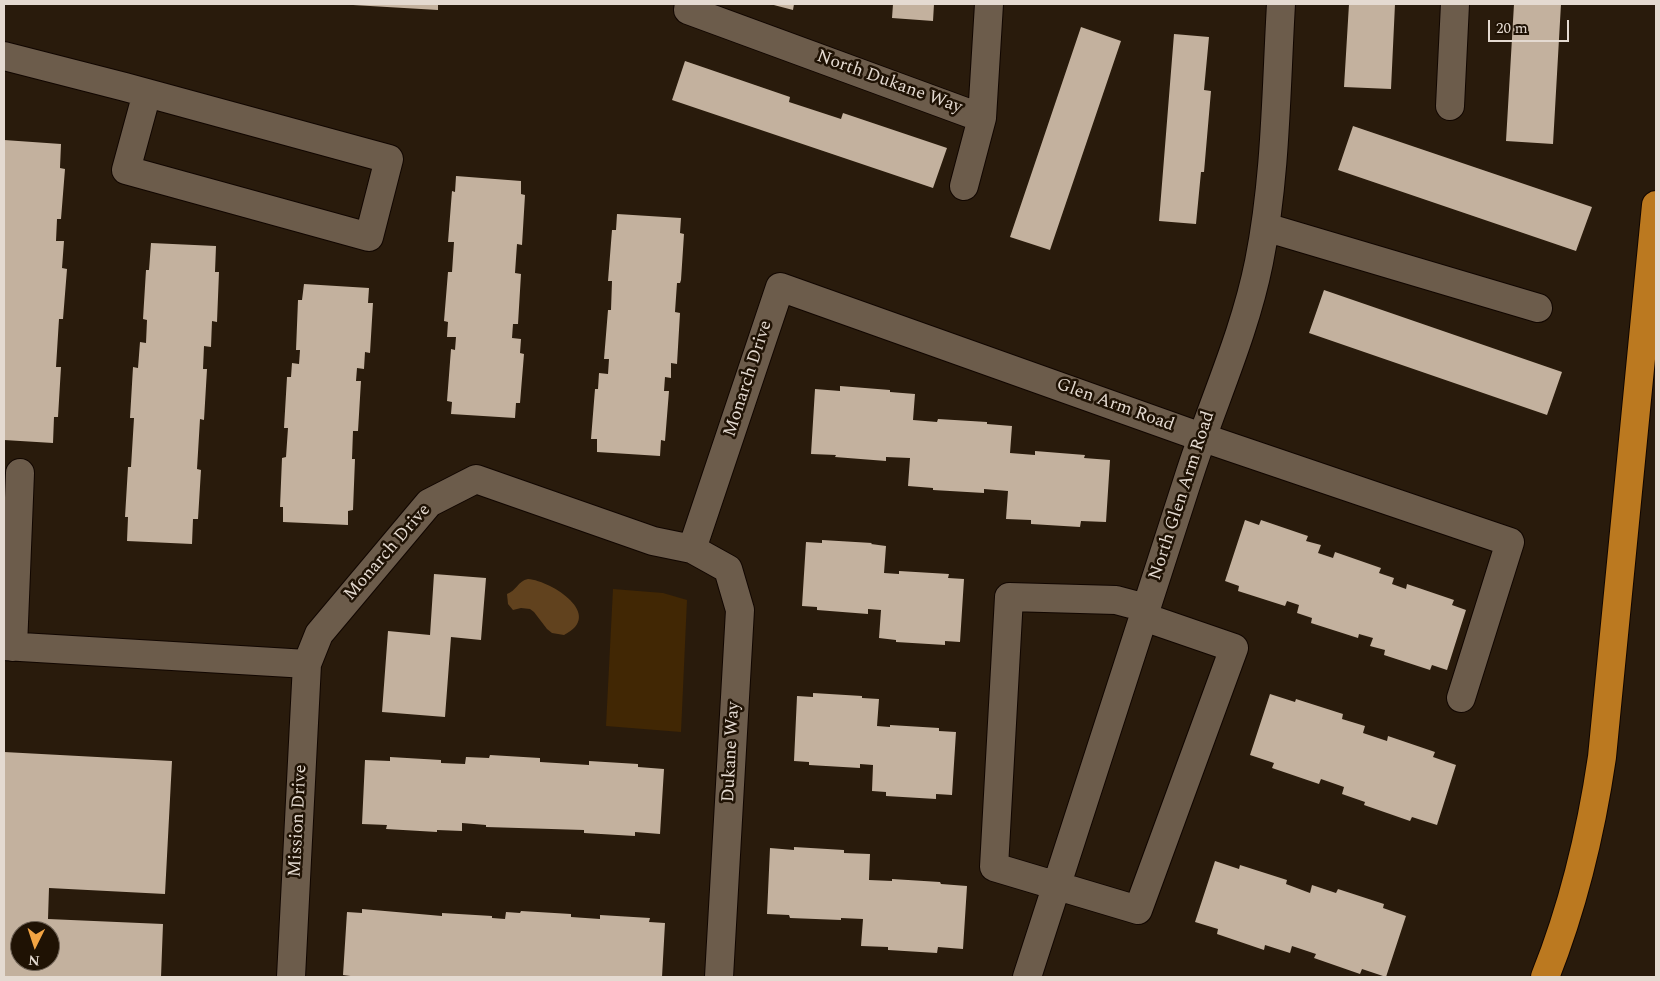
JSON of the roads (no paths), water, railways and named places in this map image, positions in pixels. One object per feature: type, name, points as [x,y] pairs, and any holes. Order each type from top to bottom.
[{"type":"highway","points":[[1545,977],[1586,846],[1596,800],[1602,757],[1656,205]]},
{"type":"street","name":"North Dukane Way","points":[[688,7],[982,118],[990,4]]},
{"type":"street","name":"North Glen Arm Road","points":[[1027,977],[1201,437],[1239,337],[1253,289],[1265,227],[1270,177],[1281,4]]},
{"type":"street","points":[[1450,106],[1455,4]]},
{"type":"street","points":[[4,56],[136,90],[389,159],[369,237],[126,170],[136,90]]},
{"type":"street","points":[[964,186],[982,118]]},
{"type":"street","points":[[1265,227],[1538,308]]},
{"type":"street","name":"Glen Arm Road","points":[[780,286],[1201,437],[1510,542],[1461,698]]},
{"type":"street","name":"Monarch Drive","points":[[307,664],[319,634],[429,503],[476,479],[653,541],[692,549],[780,286]]},
{"type":"street","points":[[20,473],[8,647],[307,664]]},
{"type":"street","name":"Dukane Way","points":[[692,549],[728,569],[740,610],[719,977]]},
{"type":"street","points":[[1009,597],[1116,600],[1234,648],[1138,910],[1057,885],[994,867],[1009,597]]},
{"type":"street","name":"Mission Drive","points":[[291,977],[307,664]]}]
